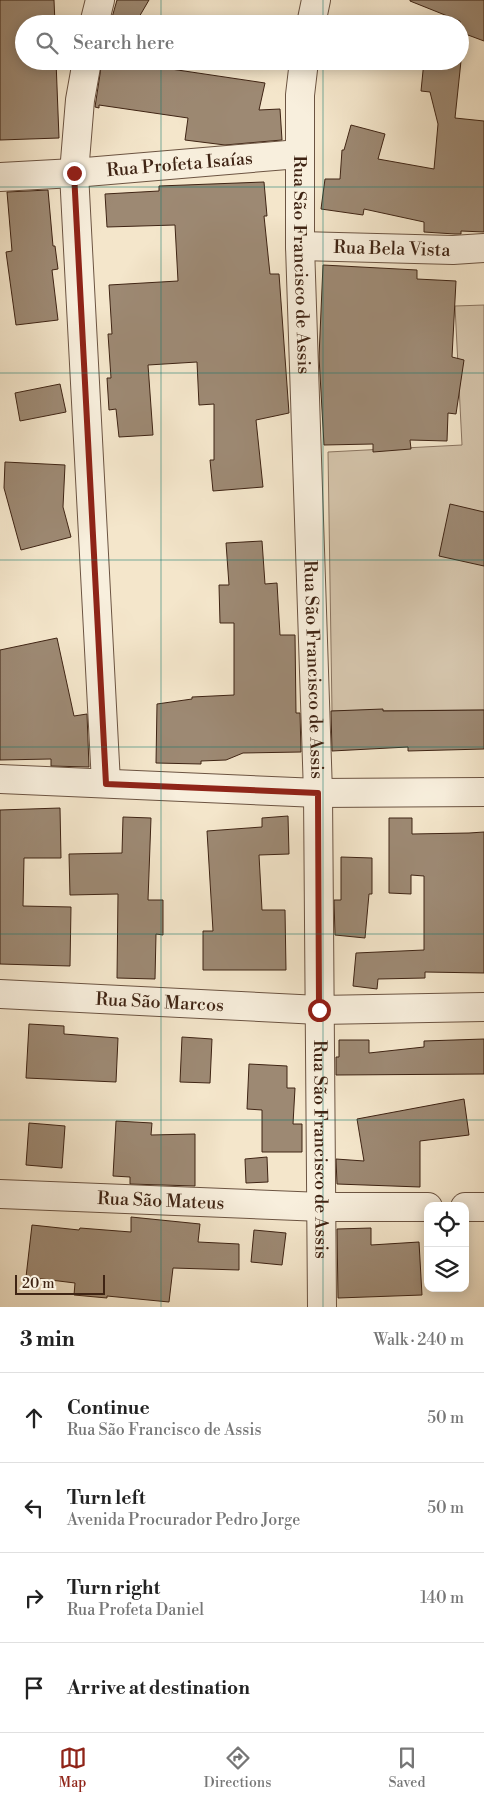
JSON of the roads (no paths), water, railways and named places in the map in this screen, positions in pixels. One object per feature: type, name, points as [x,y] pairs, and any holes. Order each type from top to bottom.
[{"type":"street","points":[[96,15],[100,0]]},
{"type":"street","points":[[313,15],[316,0]]},
{"type":"street","points":[[85,70],[80,100],[74,173],[106,784]]},
{"type":"street","name":"Rua São Francisco de Assis","points":[[303,70],[300,95],[299,154],[300,246],[318,793],[322,1307]]},
{"type":"street","name":"Rua Profeta Isaías","points":[[0,177],[74,173],[299,154]]},
{"type":"street","name":"Rua Bela Vista","points":[[300,246],[453,250],[484,248]]},
{"type":"street","points":[[0,779],[318,793],[484,792]]},
{"type":"street","name":"Rua São Marcos","points":[[0,994],[319,1010],[484,1007]]},
{"type":"street","name":"Rua São Mateus","points":[[0,1194],[322,1207],[424,1207]]},
{"type":"street","points":[[469,1207],[484,1207]]}]
